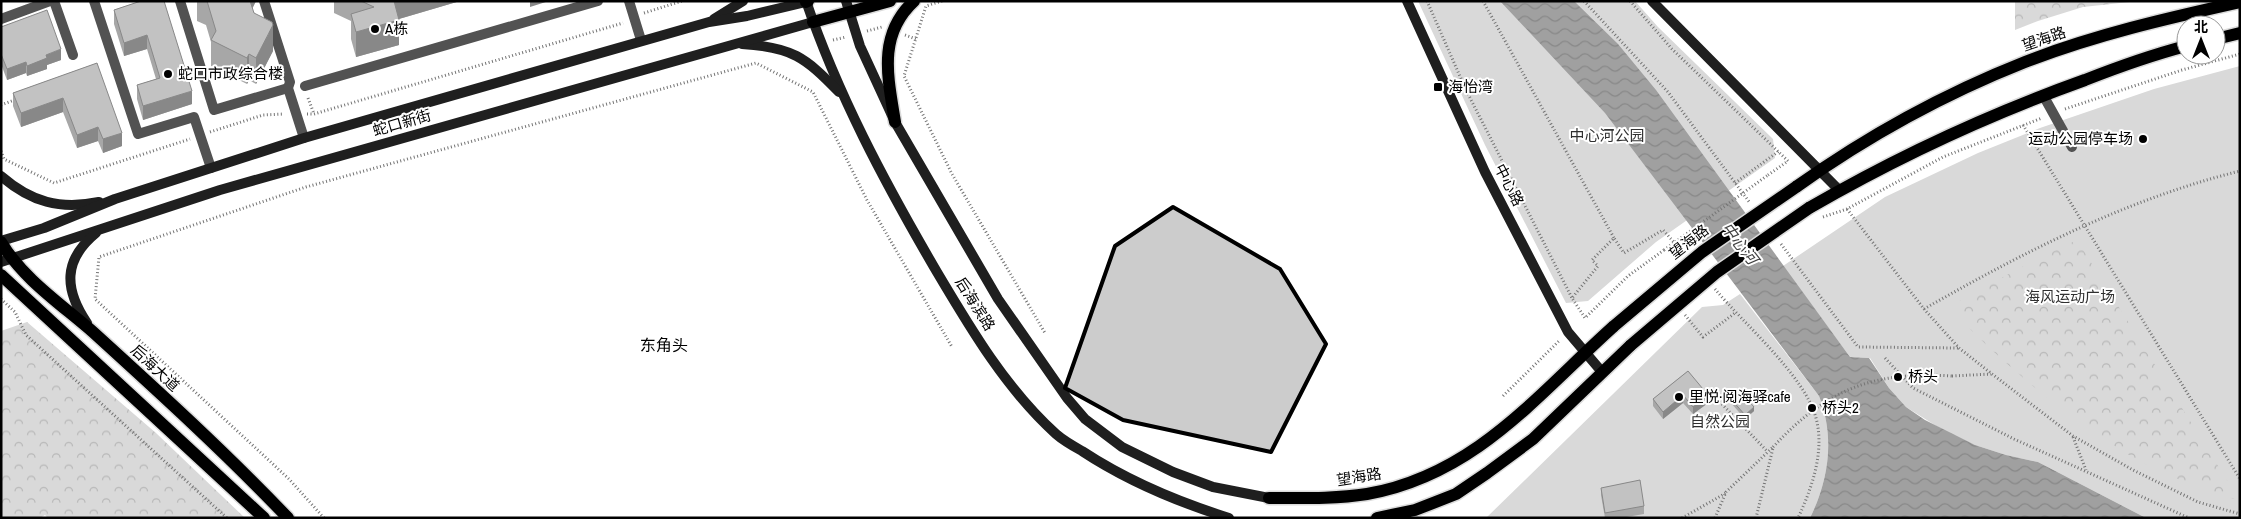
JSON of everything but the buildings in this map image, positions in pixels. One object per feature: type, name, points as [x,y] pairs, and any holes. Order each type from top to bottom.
[{"type":"main road","points":[[709,22],[743,1]]},
{"type":"main road","name":"蛇口新街","points":[[1,242],[52,225],[115,199],[304,138],[641,40],[709,22],[747,16],[807,1]]},
{"type":"main road","name":"后海滨路","points":[[807,1],[813,22],[844,97],[889,187],[962,315],[1022,398],[1058,435],[1107,468],[1194,507],[1229,518]]},
{"type":"main road","points":[[813,22],[848,7],[890,1]]},
{"type":"main road","points":[[895,122],[888,74],[889,47],[892,30],[896,21],[914,1]]},
{"type":"main road","name":"中心路","points":[[1407,1],[1485,172],[1568,332],[1602,372]]},
{"type":"main road","points":[[1652,1],[1839,190]]},
{"type":"main road","name":"望海路","points":[[1269,498],[1323,498],[1367,494],[1403,485],[1452,465],[1515,420],[1584,352],[1702,252],[1796,186],[1858,146],[1948,96],[2025,62],[2083,42],[2240,2]]},
{"type":"main road","name":"后海滨路","points":[[848,7],[864,54],[895,122],[998,299],[1067,398],[1085,419],[1122,447],[1173,472],[1214,487],[1269,498]]},
{"type":"main road","name":"蛇口新街","points":[[6,260],[220,190],[813,22]]},
{"type":"main road","points":[[2226,36],[2240,33]]},
{"type":"main road","points":[[734,43],[770,46],[796,54],[808,62],[844,97]]},
{"type":"main road","points":[[1377,518],[1415,510],[1456,494],[1533,439],[1631,345],[1717,272],[1809,208],[1839,190],[1939,140],[2043,95],[2176,49]]},
{"type":"main road","points":[[1,176],[25,195],[54,204],[82,204],[115,199]]},
{"type":"main road","points":[[93,332],[80,313],[72,296],[70,272],[77,253],[86,241],[102,228]]},
{"type":"main road","name":"后海大道","points":[[1,242],[6,260],[93,332],[244,472],[288,518]]},
{"type":"main road","points":[[1,275],[264,518]]},
{"type":"lane","points":[[1,19],[52,1],[73,55]]},
{"type":"lane","points":[[94,1],[138,134],[194,117],[211,168]]},
{"type":"lane","points":[[180,1],[214,110],[288,88]]},
{"type":"lane","points":[[264,1],[290,82],[288,88],[304,138]]},
{"type":"lane","points":[[305,86],[598,1]]},
{"type":"lane","points":[[629,1],[641,40]]},
{"type":"lane","points":[[2043,95],[2072,147]]},
{"type":"path","points":[[622,24],[648,11],[682,1]]},
{"type":"path","points":[[942,1],[926,6],[904,76],[952,174],[1045,333]]},
{"type":"path","points":[[1426,1],[1466,90],[1572,298],[1585,318]]},
{"type":"path","points":[[1483,1],[1624,253],[1663,230],[1687,258]]},
{"type":"path","points":[[1503,396],[1628,276],[1788,161],[1672,48],[1630,1]]},
{"type":"path","points":[[2240,54],[2106,94],[1943,157],[1847,209],[1924,309],[1959,348],[1992,374],[2073,436],[2133,470],[2198,502],[2240,514]]},
{"type":"path","points":[[324,518],[289,480],[95,299],[99,258],[306,187],[756,63],[813,92],[867,200],[952,347]]},
{"type":"path","points":[[1,105],[20,98]]},
{"type":"path","points":[[2023,126],[2240,479]]},
{"type":"path","points":[[1735,183],[1779,152]]},
{"type":"path","points":[[1924,309],[2034,249],[2085,224],[2160,195],[2240,171]]},
{"type":"path","points":[[1572,298],[1598,266],[1592,260],[1614,238]]},
{"type":"path","points":[[1711,285],[1793,374],[1808,398],[1817,418],[1819,445],[1816,468],[1810,490],[1798,518]]},
{"type":"path","points":[[1,299],[15,312],[26,335],[226,518]]},
{"type":"path","points":[[1685,314],[1703,337],[1735,313]]},
{"type":"path","points":[[1885,358],[1914,388],[2014,439],[2189,518]]},
{"type":"path","points":[[1682,518],[1726,492],[1808,414],[1827,400],[1851,388],[1876,379],[1906,375],[1952,376],[1992,374]]},
{"type":"path","points":[[1717,399],[1768,452]]},
{"type":"path","points":[[2073,436],[2086,471]]},
{"type":"path","points":[[1756,518],[1773,447]]},
{"type":"path","points":[[1715,518],[1726,492]]},
{"type":"highlighted area","points":[[1173,207],[1280,269],[1326,344],[1271,452],[1123,420],[1065,388],[1115,246]]},
{"type":"green space","name":"中心河公园","points":[[1418,1],[1635,1],[1658,27],[1773,139],[1775,158],[1656,242],[1588,301],[1566,303],[1485,145]]},
{"type":"green space","points":[[2015,1],[2139,1],[2083,7],[2015,30]]},
{"type":"green space","name":"海风运动广场","points":[[2240,66],[2240,518],[2146,518],[2038,462],[2006,455],[1975,445],[1946,432],[1906,407],[1889,388],[1870,358],[1850,357],[1783,266],[1885,197],[1978,153],[2040,128],[2154,89]]},
{"type":"green space","points":[[2077,240],[2240,501],[2166,474],[2124,452],[2054,403],[2010,367],[1948,307],[2029,263]]},
{"type":"green space","name":"自然公园","points":[[1740,294],[1819,396],[1824,411],[1827,427],[1828,458],[1822,488],[1810,518],[1486,518],[1702,307],[1723,305]]},
{"type":"green space","points":[[27,322],[156,433],[245,518],[48,518],[45,515],[40,518],[1,518],[1,331]]},
{"type":"water","name":"中心河","points":[[1500,1],[1574,1],[1618,44],[1656,90],[1850,357],[1869,358],[1889,388],[1906,407],[1925,420],[1975,445],[2006,455],[2038,462],[2146,518],[1810,518],[1822,488],[1828,458],[1827,427],[1819,396],[1605,113]]},
{"type":"place","name":"A栋","points":[[375,29]]},
{"type":"place","name":"蛇口市政综合楼","points":[[168,74]]},
{"type":"place","name":"海怡湾","points":[[1438,87]]},
{"type":"place","name":"运动公园停车场","points":[[2143,139]]},
{"type":"place","name":"桥头","points":[[1898,377]]},
{"type":"place","name":"里悦·阅海驿cafe","points":[[1679,397]]},
{"type":"place","name":"桥头2","points":[[1812,408]]},
{"type":"district","name":"东角头","points":[[664,345]]}]
